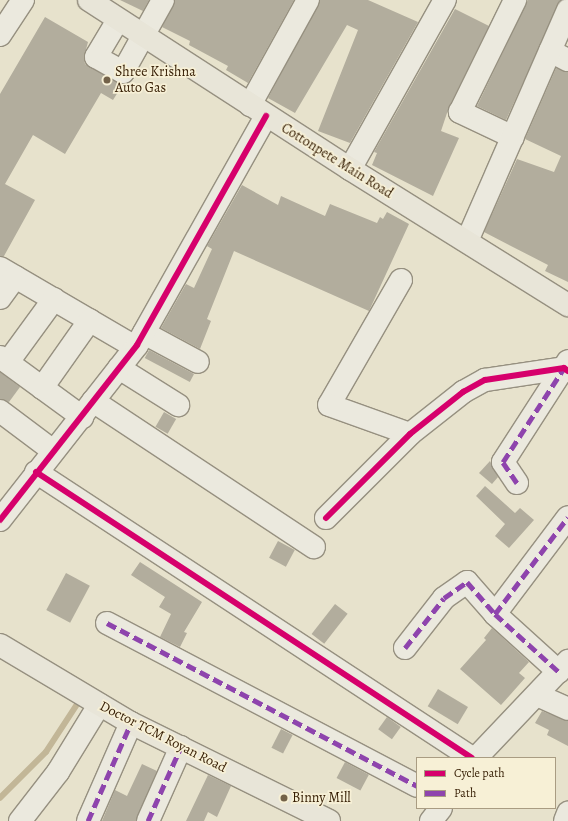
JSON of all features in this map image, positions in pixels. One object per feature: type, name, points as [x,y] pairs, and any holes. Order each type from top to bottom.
[{"type":"main road","name":"Cottonpete Main Road","points":[[89,0],[258,111],[568,305]]},
{"type":"main road","name":"Doctor TCM Royan Road","points":[[0,645],[131,723],[330,821]]},
{"type":"street","points":[[0,35],[23,0]]},
{"type":"street","points":[[118,20],[96,57],[123,72],[144,37],[163,0]]},
{"type":"street","points":[[0,520],[52,450],[87,409],[139,340],[258,111],[308,0]]},
{"type":"street","points":[[350,169],[445,0]]},
{"type":"street","points":[[513,137],[460,112],[515,0]]},
{"type":"street","points":[[467,241],[513,137],[559,55],[568,10]]},
{"type":"street","points":[[0,298],[8,272],[90,320],[198,362]]},
{"type":"street","points":[[401,280],[329,405],[410,434]]},
{"type":"street","points":[[54,299],[4,360],[42,388],[87,409],[314,547]]},
{"type":"street","points":[[42,388],[90,320]]},
{"type":"street","points":[[326,518],[410,434],[437,410],[485,380],[567,367]]},
{"type":"street","points":[[517,483],[503,462],[567,367]]},
{"type":"street","points":[[119,368],[178,405]]},
{"type":"street","points":[[0,411],[52,450]]},
{"type":"street","points":[[36,472],[470,757]]},
{"type":"street","points":[[495,614],[568,517]]},
{"type":"street","points":[[405,648],[444,598],[467,582],[495,614],[564,666],[477,757]]},
{"type":"street","points":[[107,623],[416,785]]},
{"type":"street","points":[[537,695],[568,709]]},
{"type":"street","points":[[20,821],[58,772],[99,705]]},
{"type":"street","points":[[88,821],[131,723]]},
{"type":"street","points":[[148,821],[181,747]]},
{"type":"street","points":[[431,821],[440,809]]},
{"type":"street","points":[[565,821],[568,813]]},
{"type":"building","points":[[120,0],[149,0],[143,11]]},
{"type":"building","points":[[175,0],[294,0],[248,83],[226,70],[228,66],[189,45],[190,41],[162,27]]},
{"type":"building","points":[[320,0],[368,0],[418,22],[350,143],[318,131],[358,30],[347,25],[295,113],[268,98]]},
{"type":"building","points":[[528,0],[561,0],[506,120],[477,106]]},
{"type":"building","points":[[455,9],[489,26],[449,107],[441,131],[459,138],[433,196],[372,165],[377,153],[374,152]]},
{"type":"building","points":[[45,17],[88,42],[84,57],[85,64],[123,84],[113,100],[101,93],[65,154],[33,135],[5,184],[35,200],[4,256],[0,256],[0,94]]},
{"type":"building","points":[[556,68],[568,72],[568,282],[545,271],[548,265],[484,232],[517,159],[554,172],[561,156],[525,139]]},
{"type":"building","points":[[242,185],[278,205],[281,196],[325,216],[330,204],[377,223],[380,217],[383,219],[387,212],[409,224],[369,311],[234,251],[207,319],[211,321],[200,349],[161,328],[186,284],[194,288],[212,249],[207,246]]},
{"type":"building","points":[[149,350],[194,374],[190,382],[145,358]]},
{"type":"building","points":[[0,372],[20,387],[9,402],[0,399]]},
{"type":"building","points":[[164,412],[176,419],[168,434],[156,427]]},
{"type":"building","points":[[490,461],[498,477],[492,484],[479,473]]},
{"type":"building","points":[[485,486],[515,513],[520,508],[534,520],[509,548],[495,536],[505,524],[476,496]]},
{"type":"building","points":[[278,541],[295,550],[286,567],[269,558]]},
{"type":"building","points":[[140,562],[202,602],[184,632],[187,633],[180,647],[160,637],[171,614],[159,607],[165,597],[131,575]]},
{"type":"building","points":[[66,573],[90,586],[70,623],[46,610]]},
{"type":"building","points":[[335,604],[348,614],[324,644],[312,634]]},
{"type":"building","points":[[492,628],[529,662],[519,673],[525,678],[501,705],[460,669],[486,640],[484,638]]},
{"type":"building","points":[[438,689],[468,707],[458,724],[428,706]]},
{"type":"building","points":[[542,711],[568,721],[568,746],[547,735],[549,730],[535,723]]},
{"type":"building","points":[[387,717],[401,727],[392,739],[378,729]]},
{"type":"building","points":[[281,729],[293,735],[283,754],[271,748]]},
{"type":"building","points":[[345,762],[369,775],[360,791],[337,778]]},
{"type":"building","points":[[142,764],[157,771],[136,821],[102,821],[115,790],[127,796]]},
{"type":"building","points":[[208,775],[231,786],[217,817],[208,812],[204,821],[186,821]]},
{"type":"waterway","points":[[0,798],[46,752],[78,703]]},
{"type":"marked path","points":[[517,483],[503,462],[564,368]]},
{"type":"marked path","points":[[495,614],[568,517]]},
{"type":"marked path","points":[[405,648],[444,598],[467,582],[495,614],[559,672]]},
{"type":"marked path","points":[[107,623],[416,785]]},
{"type":"marked path","points":[[88,821],[131,723]]},
{"type":"marked path","points":[[148,821],[181,747]]},
{"type":"cycle path","points":[[0,520],[137,345],[266,116]]},
{"type":"cycle path","points":[[326,518],[410,434],[463,392],[485,380],[564,368],[568,371]]},
{"type":"cycle path","points":[[36,472],[470,757]]},
{"type":"place","name":"Shree Krishna Auto Gas","points":[[107,80]]},
{"type":"place","name":"Binny Mill","points":[[284,798]]}]
